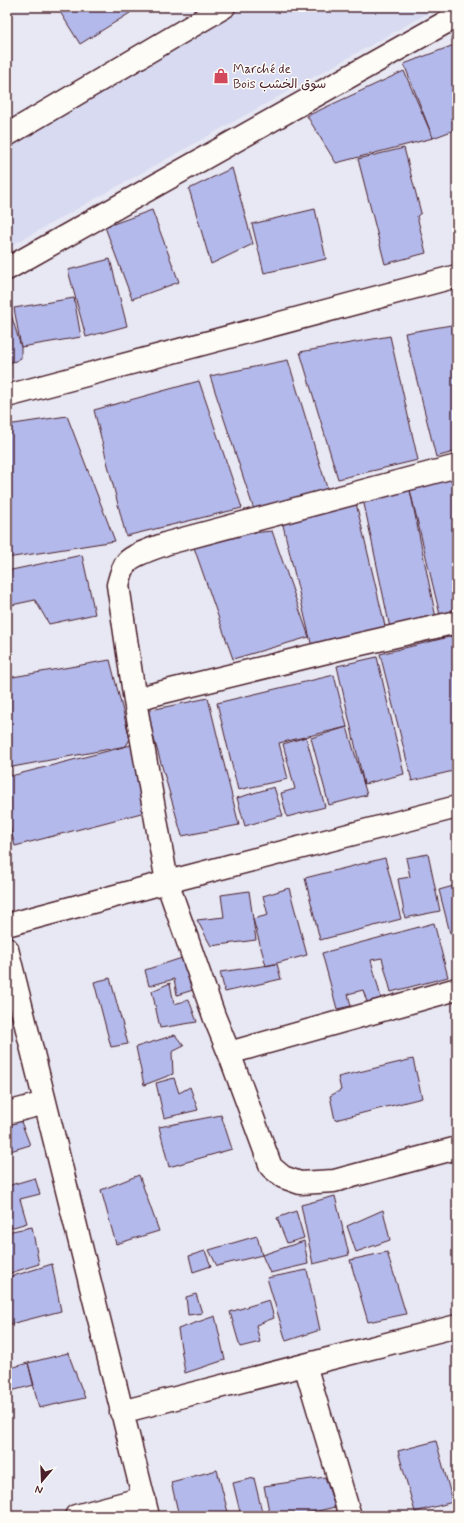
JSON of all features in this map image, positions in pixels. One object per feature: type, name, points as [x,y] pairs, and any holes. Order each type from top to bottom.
[{"type":"street","points":[[7,135],[224,7]]},
{"type":"street","points":[[7,269],[457,16]]},
{"type":"street","points":[[7,396],[457,276]]},
{"type":"street","points":[[457,466],[168,543],[128,560],[122,571],[118,585],[135,701],[167,882],[214,1016],[271,1167],[282,1177],[300,1183],[334,1181],[457,1148]]},
{"type":"street","points":[[135,701],[151,695],[335,649],[457,622]]},
{"type":"street","points":[[7,925],[457,807]]},
{"type":"street","points":[[7,949],[121,1412],[146,1507],[76,1516]]},
{"type":"street","points":[[229,1053],[457,989]]},
{"type":"street","points":[[7,1113],[45,1102]]},
{"type":"street","points":[[121,1412],[457,1326]]},
{"type":"street","points":[[305,1365],[350,1516]]},
{"type":"shaded area","name":"Marché de Bois سوق الخشب","points":[[244,7],[439,7],[7,248],[7,145]]},
{"type":"building","points":[[57,7],[126,7],[130,13],[80,44]]},
{"type":"building","points":[[454,45],[457,52],[457,129],[433,138],[404,64]]},
{"type":"building","points":[[404,71],[433,138],[336,163],[307,116]]},
{"type":"building","points":[[404,148],[421,213],[417,216],[426,253],[385,264],[358,159]]},
{"type":"building","points":[[232,168],[253,244],[211,264],[189,189]]},
{"type":"building","points":[[315,209],[326,259],[264,273],[252,224]]},
{"type":"building","points":[[152,210],[179,282],[132,299],[105,227]]},
{"type":"building","points":[[110,259],[127,326],[86,337],[68,270]]},
{"type":"building","points":[[74,298],[81,337],[21,347],[14,308]]},
{"type":"building","points":[[7,301],[21,347],[21,358],[7,363]]},
{"type":"building","points":[[457,324],[457,451],[436,457],[405,333]]},
{"type":"building","points":[[390,336],[418,460],[338,479],[300,352]]},
{"type":"building","points":[[288,360],[328,491],[255,513],[210,376]]},
{"type":"building","points":[[199,381],[242,508],[126,536],[94,410]]},
{"type":"building","points":[[67,416],[115,541],[7,558],[7,425]]},
{"type":"building","points":[[457,477],[457,611],[440,615],[410,490]]},
{"type":"building","points":[[410,490],[436,618],[390,628],[363,499]]},
{"type":"building","points":[[356,503],[386,630],[312,647],[282,521]]},
{"type":"building","points":[[272,531],[309,637],[233,659],[191,539]]},
{"type":"building","points":[[82,555],[95,614],[49,624],[35,600],[7,606],[7,571]]},
{"type":"building","points":[[457,635],[457,770],[412,781],[380,654]]},
{"type":"building","points":[[377,657],[404,774],[364,784],[337,666]]},
{"type":"building","points":[[110,660],[130,739],[126,746],[7,768],[7,678]]},
{"type":"building","points":[[334,675],[347,727],[279,743],[288,779],[238,790],[217,703]]},
{"type":"building","points":[[208,698],[239,825],[182,836],[146,711]]},
{"type":"building","points":[[347,727],[367,795],[329,805],[311,738]]},
{"type":"building","points":[[306,737],[325,807],[287,817],[281,793],[295,789],[283,744]]},
{"type":"building","points":[[131,745],[149,811],[15,846],[7,816],[7,777]]},
{"type":"building","points":[[274,787],[283,816],[245,826],[237,798]]},
{"type":"building","points":[[428,854],[440,911],[405,918],[398,879],[410,877],[406,858]]},
{"type":"building","points":[[385,858],[401,919],[320,940],[305,878]]},
{"type":"building","points":[[457,885],[457,931],[450,933],[439,890]]},
{"type":"building","points":[[289,888],[307,955],[266,966],[253,919],[268,915],[263,896]]},
{"type":"building","points":[[249,891],[256,940],[211,946],[197,920],[224,917],[221,895]]},
{"type":"building","points":[[434,923],[448,977],[391,992],[382,958],[371,960],[381,998],[367,1002],[363,990],[348,994],[351,1006],[337,1009],[322,953]]},
{"type":"building","points":[[182,958],[193,990],[177,995],[174,979],[149,986],[145,970]]},
{"type":"building","points":[[277,964],[281,979],[225,992],[220,972]]},
{"type":"building","points":[[110,978],[128,1044],[111,1047],[94,982]]},
{"type":"building","points":[[170,983],[174,1004],[189,1000],[197,1022],[160,1028],[152,991]]},
{"type":"building","points":[[175,1035],[184,1046],[172,1052],[173,1074],[144,1085],[136,1047]]},
{"type":"building","points":[[413,1059],[422,1098],[335,1120],[330,1096],[341,1090],[338,1077]]},
{"type":"building","points":[[174,1078],[179,1093],[190,1087],[198,1110],[164,1118],[156,1083]]},
{"type":"building","points":[[18,1114],[30,1145],[7,1152],[7,1116]]},
{"type":"building","points":[[221,1115],[232,1149],[169,1167],[159,1127]]},
{"type":"building","points":[[139,1175],[159,1231],[116,1244],[101,1190]]},
{"type":"building","points":[[35,1178],[40,1194],[20,1199],[27,1223],[7,1229],[7,1186]]},
{"type":"building","points":[[335,1196],[349,1255],[313,1264],[301,1205]]},
{"type":"building","points":[[383,1210],[390,1240],[356,1252],[347,1226]]},
{"type":"building","points":[[296,1211],[304,1238],[287,1243],[277,1218]]},
{"type":"building","points":[[32,1227],[39,1264],[7,1274],[7,1232]]},
{"type":"building","points":[[257,1236],[262,1255],[217,1266],[209,1250]]},
{"type":"building","points":[[304,1241],[308,1264],[270,1273],[262,1255]]},
{"type":"building","points":[[205,1251],[211,1266],[193,1272],[189,1256]]},
{"type":"building","points":[[387,1252],[406,1314],[368,1322],[350,1260]]},
{"type":"building","points":[[52,1264],[61,1311],[7,1325],[7,1278]]},
{"type":"building","points":[[307,1270],[320,1330],[286,1341],[267,1278]]},
{"type":"building","points":[[196,1294],[202,1313],[188,1315],[186,1297]]},
{"type":"building","points":[[269,1300],[274,1318],[256,1325],[260,1342],[240,1347],[230,1312]]},
{"type":"building","points":[[215,1316],[225,1360],[185,1373],[178,1329]]},
{"type":"building","points":[[68,1353],[85,1398],[39,1408],[28,1363]]},
{"type":"building","points":[[28,1363],[34,1385],[7,1392],[7,1369]]},
{"type":"building","points":[[436,1441],[453,1502],[415,1512],[398,1451]]},
{"type":"building","points":[[217,1470],[229,1516],[179,1516],[171,1482]]},
{"type":"building","points":[[325,1477],[335,1507],[297,1516],[270,1516],[264,1486]]},
{"type":"building","points":[[254,1478],[263,1516],[241,1516],[233,1483]]},
{"type":"place","name":"Marché de Bois سوق الخشب","points":[[221,76]]}]
